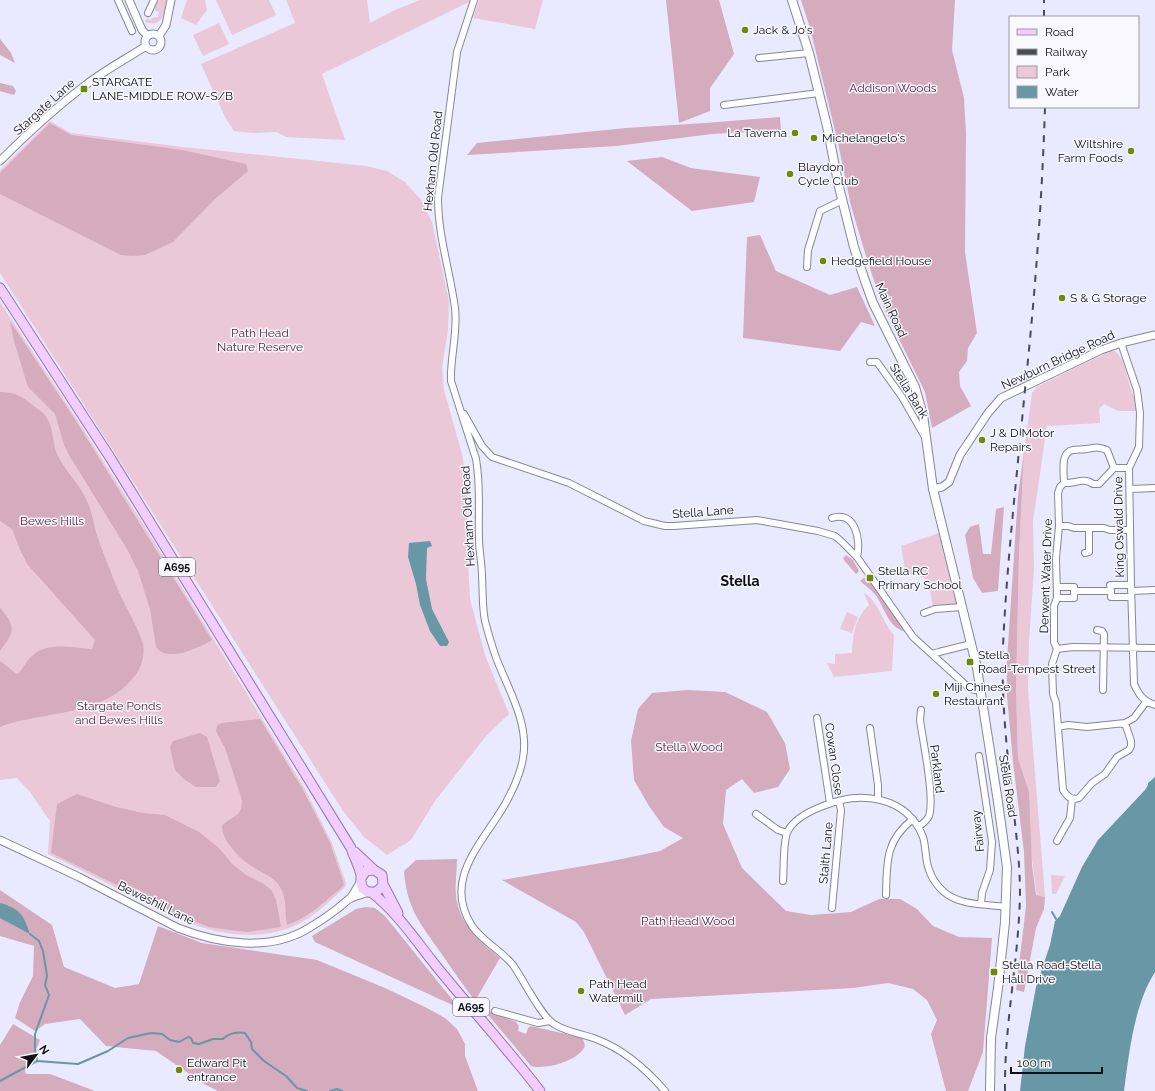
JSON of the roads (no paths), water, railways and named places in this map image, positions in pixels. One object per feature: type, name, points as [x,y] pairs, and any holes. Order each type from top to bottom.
[{"type":"main road","name":"Main Road","points":[[792,0],[809,53],[854,247],[873,303],[915,387],[922,415],[933,489]]},
{"type":"main road","name":"A695","points":[[0,288],[110,459],[351,848],[363,888],[378,898],[403,923],[437,967],[540,1091]]},
{"type":"main road","name":"Stella Road","points":[[933,489],[971,644],[980,690],[1007,867],[1006,907],[998,988],[991,1038],[990,1091]]},
{"type":"main road","name":"A695","points":[[351,848],[373,869],[382,875],[383,884],[403,923]]},
{"type":"main road","points":[[361,879],[366,871],[373,869]]},
{"type":"main road","points":[[370,892],[379,890],[383,884]]},
{"type":"street","points":[[118,0],[132,31]]},
{"type":"street","points":[[129,0],[142,30],[148,36]]},
{"type":"street","points":[[148,13],[154,0]]},
{"type":"street","name":"Stargate Lane","points":[[0,161],[61,104],[96,77],[146,46],[152,50],[159,48],[161,42],[159,36],[166,24],[171,0]]},
{"type":"street","name":"Hexham Old Road","points":[[474,0],[457,52],[438,198],[438,213],[440,234],[455,309],[455,338],[450,369],[452,388],[476,460],[478,473],[482,603],[485,619],[498,662],[520,718],[525,740],[523,759],[520,769],[506,801],[477,847],[465,871],[462,880],[462,898],[472,926],[512,965],[550,1021]]},
{"type":"street","points":[[124,13],[133,9]]},
{"type":"street","points":[[146,46],[145,42],[148,36],[155,34],[159,36]]},
{"type":"street","points":[[759,58],[809,53]]},
{"type":"street","points":[[724,105],[819,94]]},
{"type":"street","points":[[807,267],[808,250],[820,211],[842,200]]},
{"type":"street","name":"Newburn Bridge Road","points":[[933,489],[942,487],[949,482],[960,455],[995,403],[1007,394],[1026,387],[1101,350],[1121,343],[1155,335]]},
{"type":"street","name":"King Oswald Drive","points":[[1121,343],[1140,401],[1139,448],[1129,468],[1131,591],[1134,684],[1141,698],[1146,702]]},
{"type":"street","name":"Stella Bank","points":[[870,362],[877,362],[902,397],[926,439]]},
{"type":"street","name":"Stella Lane","points":[[458,405],[486,451],[494,458],[569,483],[644,521],[664,526],[674,526],[750,520],[765,521],[829,533],[842,541],[858,557],[913,637],[972,689],[980,690]]},
{"type":"street","name":"Derwent Water Drive","points":[[1072,799],[1068,797],[1063,790],[1056,703],[1053,694],[1052,664],[1057,649],[1054,642],[1054,606],[1057,598],[1056,558],[1059,526],[1058,493],[1060,487],[1064,483],[1064,458],[1072,450],[1099,447],[1107,450],[1114,468]]},
{"type":"street","points":[[476,460],[486,451]]},
{"type":"street","points":[[1064,483],[1072,484],[1078,481],[1089,481],[1093,484],[1099,484],[1114,468],[1129,468]]},
{"type":"street","points":[[1130,489],[1155,488]]},
{"type":"street","points":[[832,518],[836,516],[843,517],[854,526],[859,537],[858,557]]},
{"type":"street","points":[[1059,526],[1130,530]]},
{"type":"street","points":[[1085,553],[1089,552],[1090,528]]},
{"type":"street","points":[[1131,591],[1110,585],[1110,597],[1131,591],[1155,590]]},
{"type":"street","points":[[1057,587],[1074,587],[1074,598],[1057,598]]},
{"type":"street","points":[[1074,591],[1110,591]]},
{"type":"street","points":[[924,613],[935,609],[962,606]]},
{"type":"street","points":[[1097,630],[1102,631],[1104,634],[1105,648],[1103,690]]},
{"type":"street","points":[[932,654],[971,644]]},
{"type":"street","points":[[1057,649],[1074,647],[1133,649],[1155,648]]},
{"type":"street","points":[[1058,727],[1068,725],[1087,727],[1125,723],[1134,718],[1146,702],[1155,705]]},
{"type":"street","name":"Parkland","points":[[918,826],[929,817],[930,810],[929,783],[920,720],[921,710]]},
{"type":"street","name":"Cowan Close","points":[[817,718],[830,803]]},
{"type":"street","points":[[1057,841],[1070,818],[1072,799],[1080,798],[1092,783],[1105,774],[1118,758],[1131,746],[1131,741],[1125,723]]},
{"type":"street","points":[[870,728],[878,785],[878,799]]},
{"type":"street","name":"Fairway","points":[[979,756],[992,849],[990,870],[982,893],[981,904]]},
{"type":"street","points":[[783,881],[787,833],[795,822],[817,808],[830,803],[857,798],[878,799],[906,811],[913,819],[924,839],[928,870],[934,881],[950,896],[967,902],[1006,907]]},
{"type":"street","name":"Staith Lane","points":[[832,908],[841,810],[839,801]]},
{"type":"street","points":[[756,814],[778,830],[787,833]]},
{"type":"street","points":[[886,895],[888,861],[894,840],[902,827],[913,819]]},
{"type":"street","name":"Beweshill Lane","points":[[0,840],[79,877],[178,928],[194,934],[223,941],[271,942],[289,938],[309,928],[350,899],[370,892]]},
{"type":"street","name":"Beweshill Lane","points":[[350,899],[361,879]]},
{"type":"street","points":[[495,1011],[524,1022],[538,1024],[550,1021],[560,1027],[588,1036],[611,1046],[646,1070],[665,1091]]},
{"type":"water","points":[[430,541],[432,546],[427,548],[426,579],[432,609],[449,642],[447,646],[440,646],[430,631],[420,605],[416,584],[408,557],[409,543]]},
{"type":"water","points":[[1155,777],[1155,972],[1142,999],[1137,1014],[1130,1045],[1124,1091],[1020,1091],[1025,1046],[1036,987],[1050,945],[1055,921],[1060,916],[1082,867],[1098,840],[1145,790],[1148,783]]},
{"type":"water","points":[[1,903],[13,908],[23,917],[30,934],[0,918]]},
{"type":"waterway","points":[[1052,912],[1056,919]]},
{"type":"waterway","points":[[30,934],[39,941],[43,951],[47,976],[45,985],[49,995],[35,1034],[37,1061]]},
{"type":"waterway","points":[[0,1081],[37,1061],[78,1064],[108,1051],[128,1038],[151,1033],[162,1034],[170,1040],[179,1042],[188,1037],[191,1038],[193,1043],[199,1044],[213,1039],[223,1039],[234,1033],[245,1033],[251,1042],[252,1049],[264,1061],[286,1076],[297,1088],[307,1091]]},
{"type":"waterway","points":[[330,1091],[337,1089],[342,1091]]},
{"type":"railway","points":[[1044,0],[1044,16]]},
{"type":"railway","points":[[1005,1091],[1005,1066],[1017,942],[1020,893],[1018,848],[1005,725],[1003,646],[1010,550],[1035,283],[1045,108]]},
{"type":"place","name":"Jack & Jo's","points":[[745,30]]},
{"type":"place","name":"STARGATE LANE-MIDDLE ROW-S/B","points":[[84,89]]},
{"type":"place","name":"La Taverna","points":[[795,133]]},
{"type":"place","name":"Michelangelo's","points":[[814,138]]},
{"type":"place","name":"Wiltshire Farm Foods","points":[[1131,151]]},
{"type":"place","name":"Blaydon Cycle Club","points":[[790,174]]},
{"type":"place","name":"Hedgefield House","points":[[823,261]]},
{"type":"place","name":"S & G Storage","points":[[1062,298]]},
{"type":"place","name":"J & D Motor Repairs","points":[[982,440]]},
{"type":"place","name":"Stella RC Primary School","points":[[870,578]]},
{"type":"place","name":"Stella Road-Tempest Street","points":[[970,662]]},
{"type":"place","name":"Miji Chinese Restaurant","points":[[936,694]]},
{"type":"place","name":"Stella Road-Stella Hall Drive","points":[[994,972]]},
{"type":"place","name":"Path Head Watermill","points":[[581,991]]},
{"type":"place","name":"Edward Pit entrance","points":[[179,1070]]},
{"type":"district","name":"Stella","points":[[740,581]]},
{"type":"park label","name":"Addison Woods","points":[[893,88]]},
{"type":"park label","name":"Path Head Nature Reserve","points":[[260,340]]},
{"type":"park label","name":"Bewes Hills","points":[[52,521]]},
{"type":"park label","name":"Stargate Ponds and Bewes Hills","points":[[119,713]]},
{"type":"park label","name":"Stella Wood","points":[[689,747]]},
{"type":"park label","name":"Path Head Wood","points":[[688,921]]}]
